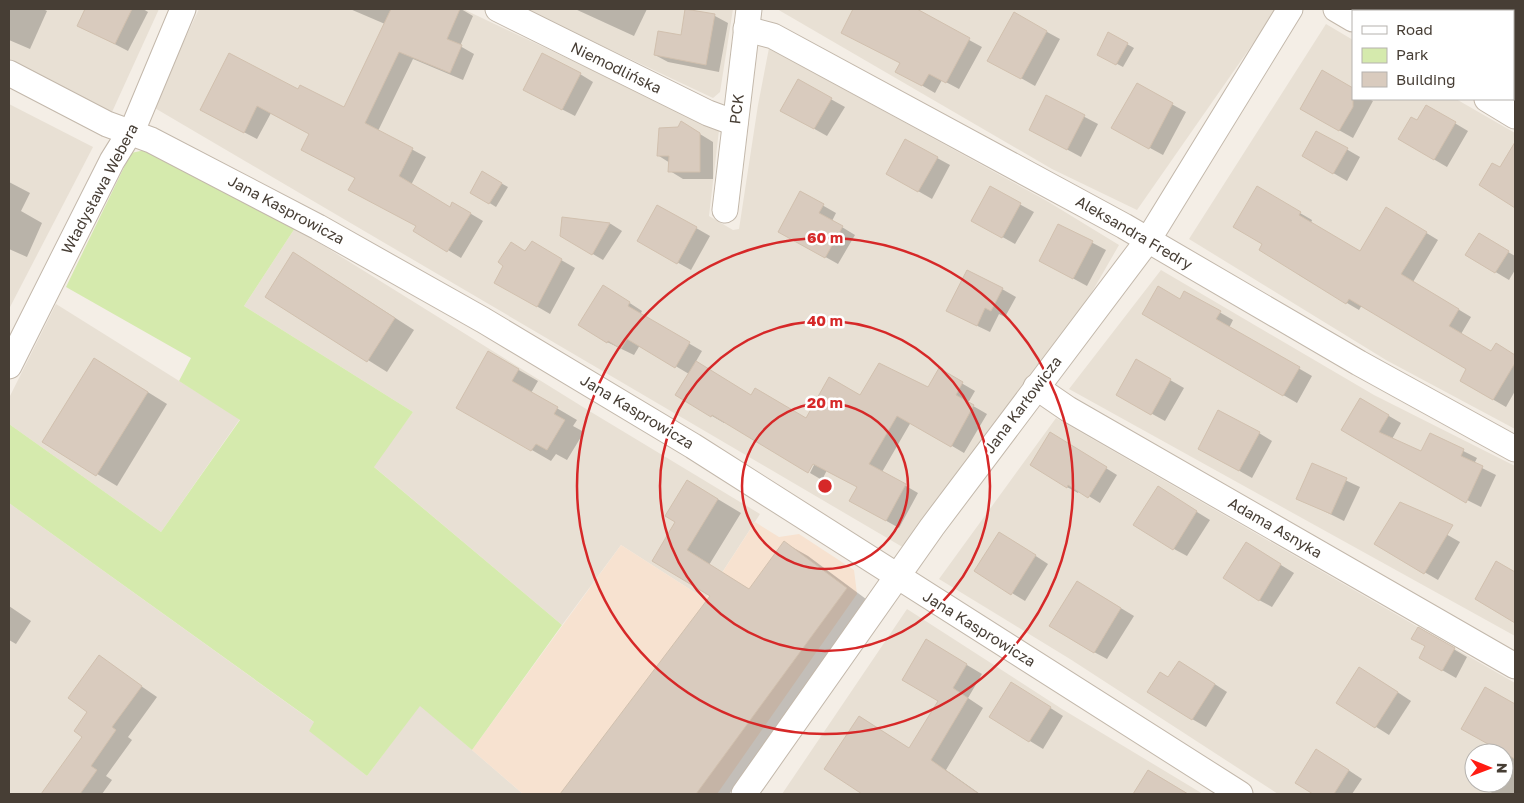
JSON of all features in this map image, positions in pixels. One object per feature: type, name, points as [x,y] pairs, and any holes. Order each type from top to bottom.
[{"type":"street","name":"Władysława Webera","points":[[9,366],[128,132],[135,124],[183,9]]},
{"type":"street","name":"Niemodlińska","points":[[498,9],[708,113],[735,123]]},
{"type":"street","name":"Jana Karłowicza","points":[[744,794],[896,577],[1036,387],[1148,240],[1290,9]]},
{"type":"street","points":[[1336,9],[1352,18]]},
{"type":"street","name":"PCK","points":[[725,210],[748,19]]},
{"type":"street","name":"Aleksandra Fredry","points":[[748,19],[773,36],[1148,240],[1359,363],[1515,450]]},
{"type":"street","name":"Jana Kasprowicza","points":[[9,73],[107,124],[151,140],[318,227],[484,320],[693,446],[896,577],[1240,794]]},
{"type":"street","points":[[1489,100],[1515,116]]},
{"type":"street","name":"Adama Asnyka","points":[[1036,387],[1068,409],[1515,666]]},
{"type":"shaded area","points":[[9,9],[159,9],[112,112],[9,64]]},
{"type":"shaded area","points":[[199,9],[463,9],[719,130],[709,216],[733,230],[739,229],[758,105],[769,48],[1047,201],[1119,245],[1054,358],[911,552],[153,107]]},
{"type":"shaded area","points":[[524,9],[733,9],[720,92],[713,98]]},
{"type":"shaded area","points":[[777,9],[1277,9],[1137,210],[1052,169]]},
{"type":"shaded area","points":[[1370,9],[1515,9],[1515,80],[1514,10]]},
{"type":"shaded area","points":[[1326,24],[1352,39],[1352,100],[1458,100],[1515,133],[1515,429],[1386,360],[1189,239]]},
{"type":"shaded area","points":[[9,104],[93,147],[9,309]]},
{"type":"shaded area","points":[[295,228],[591,412],[760,514],[705,599],[621,545],[562,625],[373,466],[413,412],[244,306]]},
{"type":"shaded area","points":[[1161,270],[1374,395],[1515,466],[1515,636],[1069,389]]},
{"type":"shaded area","points":[[56,304],[240,419],[161,532],[9,424],[9,398]]},
{"type":"shaded area","points":[[1056,418],[1515,683],[1515,794],[1278,794],[1070,659],[939,579]]},
{"type":"shaded area","points":[[9,503],[315,723],[310,731],[367,776],[420,705],[523,794],[9,794]]},
{"type":"shaded area","points":[[755,522],[779,537],[799,534],[854,570],[857,594],[717,794],[523,794],[472,750],[621,545],[705,599]]},
{"type":"shaded area","points":[[907,609],[1062,709],[1203,794],[782,794]]},
{"type":"green space","points":[[150,149],[295,228],[244,306],[413,412],[374,467],[562,625],[472,750],[420,706],[367,776],[309,731],[314,722],[9,503],[9,424],[161,532],[240,420],[179,381],[191,358],[66,287],[131,153]]},
{"type":"building","points":[[85,9],[132,9],[115,44],[77,26]]},
{"type":"building","points":[[391,9],[460,9],[447,39],[462,45],[450,73],[399,52],[365,123],[413,148],[399,176],[450,207],[452,202],[471,213],[447,252],[413,231],[416,226],[348,190],[355,178],[301,150],[309,134],[257,106],[244,133],[200,110],[229,53],[298,89],[300,85],[344,107]]},
{"type":"building","points":[[685,9],[715,14],[706,65],[654,55],[658,31],[681,35]]},
{"type":"building","points":[[853,9],[917,9],[970,38],[946,83],[929,74],[922,86],[895,72],[900,63],[841,33]]},
{"type":"building","points":[[1014,12],[1047,31],[1021,79],[987,61]]},
{"type":"building","points":[[1108,32],[1128,43],[1116,65],[1097,55]]},
{"type":"building","points":[[542,53],[581,73],[562,110],[523,90]]},
{"type":"building","points":[[1322,70],[1352,87],[1353,107],[1339,131],[1300,109]]},
{"type":"building","points":[[798,79],[832,98],[814,129],[780,111]]},
{"type":"building","points":[[1137,83],[1173,103],[1149,149],[1111,128]]},
{"type":"building","points":[[1046,95],[1085,115],[1067,150],[1029,130]]},
{"type":"building","points":[[1426,105],[1456,122],[1434,160],[1398,139],[1411,117],[1417,120]]},
{"type":"building","points":[[681,121],[700,133],[700,172],[668,172],[669,156],[657,156],[659,128],[678,127]]},
{"type":"building","points":[[1316,131],[1348,148],[1333,174],[1302,156]]},
{"type":"building","points":[[905,139],[938,157],[918,192],[886,174]]},
{"type":"building","points":[[1515,142],[1515,208],[1479,185],[1492,163],[1500,167]]},
{"type":"building","points":[[482,171],[502,183],[489,204],[470,193]]},
{"type":"building","points":[[990,186],[1021,203],[1002,238],[971,221]]},
{"type":"building","points":[[1257,186],[1301,212],[1299,215],[1360,251],[1386,207],[1427,232],[1401,274],[1459,309],[1449,326],[1491,351],[1496,343],[1515,355],[1515,363],[1493,400],[1460,381],[1466,369],[1349,299],[1346,304],[1259,250],[1262,244],[1233,227]]},
{"type":"building","points":[[800,191],[824,204],[819,213],[843,226],[825,258],[778,232]]},
{"type":"building","points":[[657,205],[697,227],[677,264],[637,241]]},
{"type":"building","points":[[562,217],[610,223],[592,255],[560,236]]},
{"type":"building","points":[[1058,224],[1093,241],[1073,279],[1039,261]]},
{"type":"building","points":[[1479,233],[1509,251],[1495,273],[1465,255]]},
{"type":"building","points":[[532,241],[562,259],[537,307],[494,283],[503,266],[498,262],[511,242],[525,251]]},
{"type":"building","points":[[293,252],[395,318],[367,362],[265,297]]},
{"type":"building","points":[[967,270],[1003,288],[991,311],[985,308],[977,326],[946,311]]},
{"type":"building","points":[[603,285],[630,302],[628,306],[690,342],[675,368],[627,339],[621,349],[608,341],[607,343],[578,325]]},
{"type":"building","points":[[1158,286],[1180,299],[1184,291],[1221,311],[1216,319],[1300,367],[1283,396],[1142,314]]},
{"type":"building","points":[[488,351],[519,369],[512,381],[558,407],[554,414],[565,420],[547,450],[536,444],[531,451],[456,408]]},
{"type":"building","points":[[94,358],[148,392],[96,476],[42,442]]},
{"type":"building","points":[[1136,359],[1171,379],[1151,415],[1116,395]]},
{"type":"building","points":[[696,361],[751,395],[755,388],[806,418],[829,377],[860,395],[879,363],[928,387],[939,368],[963,382],[956,395],[974,405],[951,447],[897,416],[869,464],[906,484],[886,521],[849,501],[857,487],[813,464],[808,473],[675,395]]},
{"type":"building","points":[[1360,398],[1389,415],[1379,432],[1421,451],[1430,433],[1464,449],[1461,456],[1483,466],[1466,503],[1341,430]]},
{"type":"building","points":[[1218,410],[1260,432],[1239,471],[1198,449]]},
{"type":"building","points":[[1050,432],[1107,467],[1088,498],[1068,485],[1067,488],[1030,465]]},
{"type":"building","points":[[1312,463],[1347,478],[1331,514],[1296,499]]},
{"type":"building","points":[[687,480],[718,499],[687,550],[749,589],[784,541],[847,588],[696,794],[560,794],[710,596],[652,561],[675,522],[665,516]]},
{"type":"building","points":[[1158,486],[1197,511],[1173,550],[1133,525]]},
{"type":"building","points":[[1400,502],[1453,525],[1424,574],[1374,544]]},
{"type":"building","points":[[999,532],[1036,555],[1011,595],[974,571]]},
{"type":"building","points":[[1246,542],[1281,564],[1259,601],[1223,578]]},
{"type":"building","points":[[1496,561],[1515,572],[1515,623],[1475,599]]},
{"type":"building","points":[[1077,581],[1121,608],[1094,653],[1049,626]]},
{"type":"building","points":[[1418,627],[1455,648],[1442,671],[1419,658],[1425,646],[1411,639]]},
{"type":"building","points":[[926,639],[967,664],[953,688],[968,698],[931,760],[979,794],[862,794],[824,769],[859,716],[909,748],[938,701],[902,680]]},
{"type":"building","points":[[99,655],[142,686],[112,727],[116,730],[91,766],[97,770],[80,794],[41,794],[82,737],[74,731],[87,712],[68,698]]},
{"type":"building","points":[[1179,661],[1215,684],[1192,720],[1147,692],[1160,672],[1168,677]]},
{"type":"building","points":[[1359,667],[1398,692],[1375,728],[1336,703]]},
{"type":"building","points":[[1011,682],[1051,707],[1029,742],[989,717]]},
{"type":"building","points":[[1485,687],[1515,704],[1515,759],[1514,743],[1486,743],[1461,729]]},
{"type":"building","points":[[1316,749],[1349,770],[1334,794],[1313,794],[1295,783]]},
{"type":"building","points":[[1148,770],[1188,794],[1133,794]]}]
